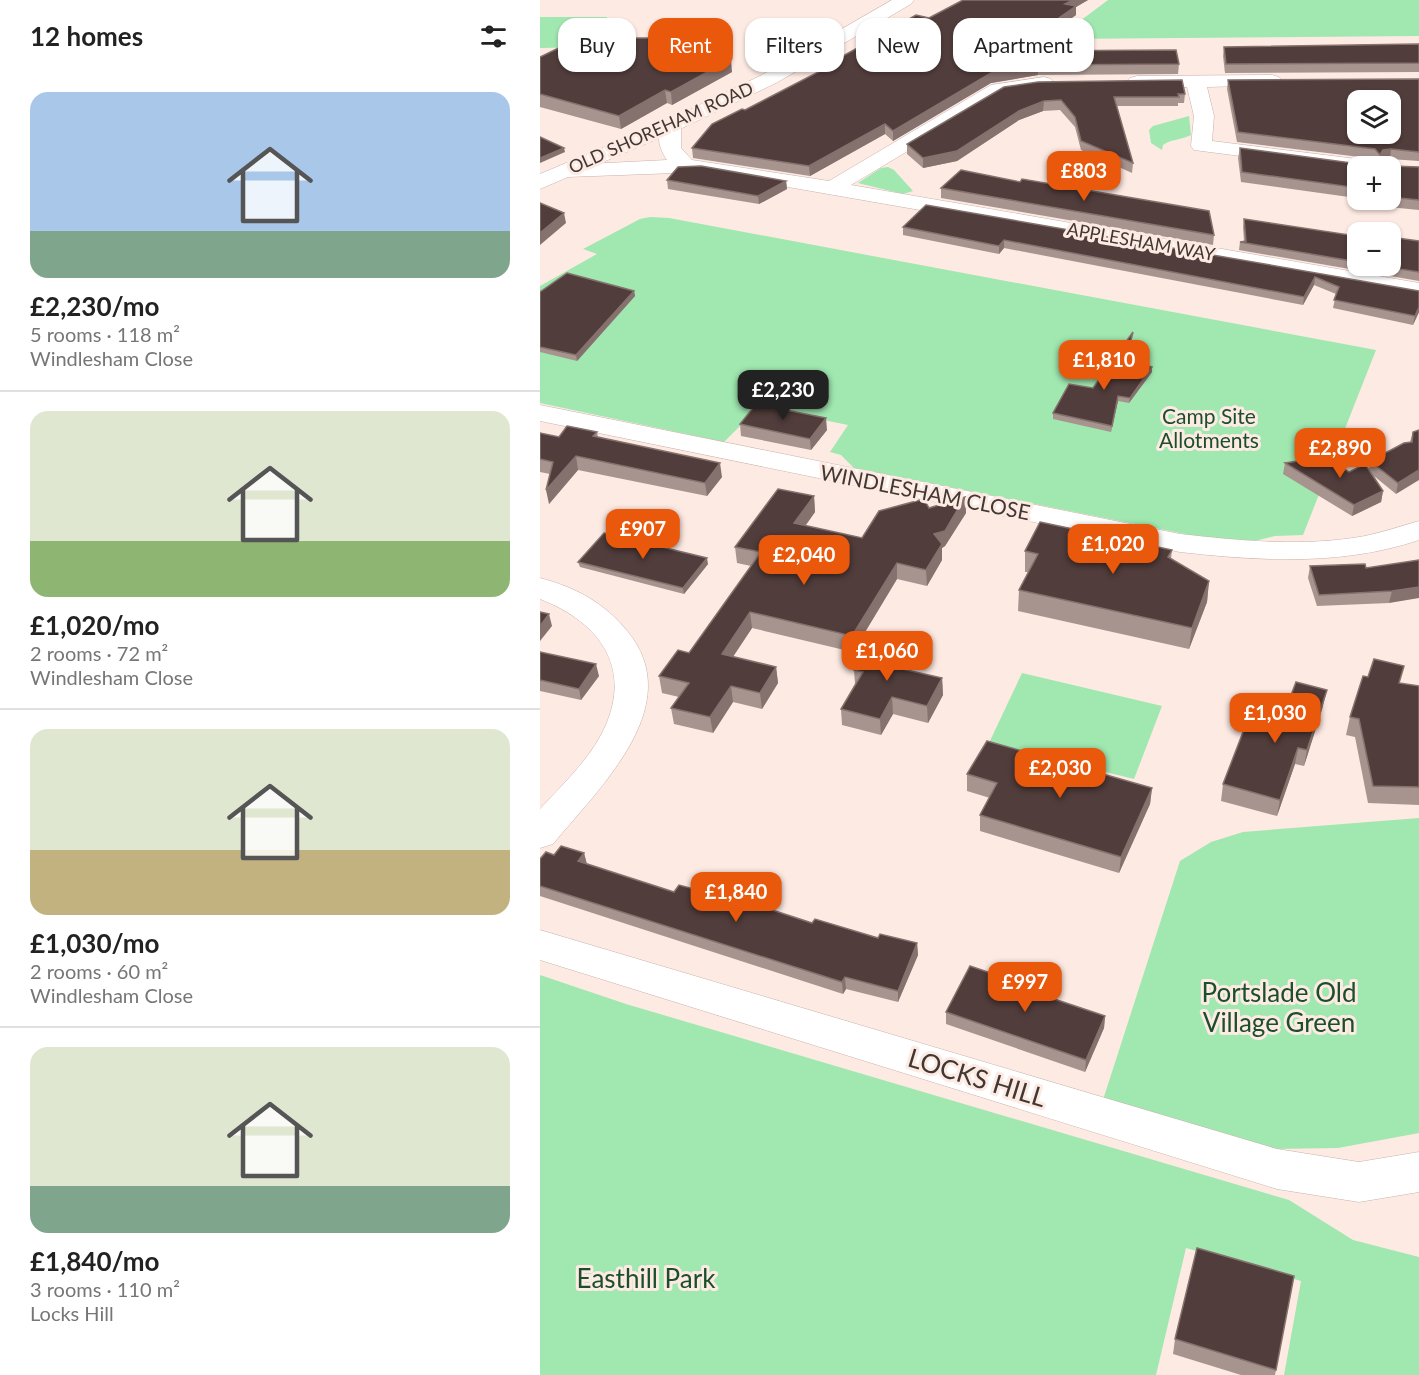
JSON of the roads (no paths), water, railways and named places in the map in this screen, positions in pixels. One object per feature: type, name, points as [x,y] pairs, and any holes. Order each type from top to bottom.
[{"type":"street","name":"OLD SHOREHAM ROAD","points":[[540,182],[671,126],[769,79],[905,0]]},
{"type":"street","points":[[1117,82],[1290,81]]},
{"type":"street","points":[[1196,82],[1204,116],[1192,148],[1347,164]]},
{"type":"street","points":[[834,189],[879,159],[998,89],[1060,83]]},
{"type":"street","points":[[671,126],[668,138],[669,149],[685,165]]},
{"type":"street","points":[[879,159],[893,164],[904,174],[928,199],[924,204]]},
{"type":"street","name":"APPLESHAM WAY","points":[[567,171],[685,165],[924,204],[1419,291]]},
{"type":"street","name":"WINDLESHAM CLOSE","points":[[540,413],[1180,543],[1239,550],[1317,550],[1387,540],[1419,530]]},
{"type":"street","points":[[540,588],[579,604],[612,630],[630,672],[631,691],[629,707],[617,737],[540,834]]},
{"type":"street","name":"LOCKS HILL","points":[[540,945],[1277,1169],[1359,1182],[1419,1172]]},
{"type":"park label","name":"Camp Site Allotments","points":[[1209,429]]},
{"type":"park label","name":"Portslade Old Village Green","points":[[1279,1008]]},
{"type":"park label","name":"Easthill Park","points":[[646,1279]]}]
